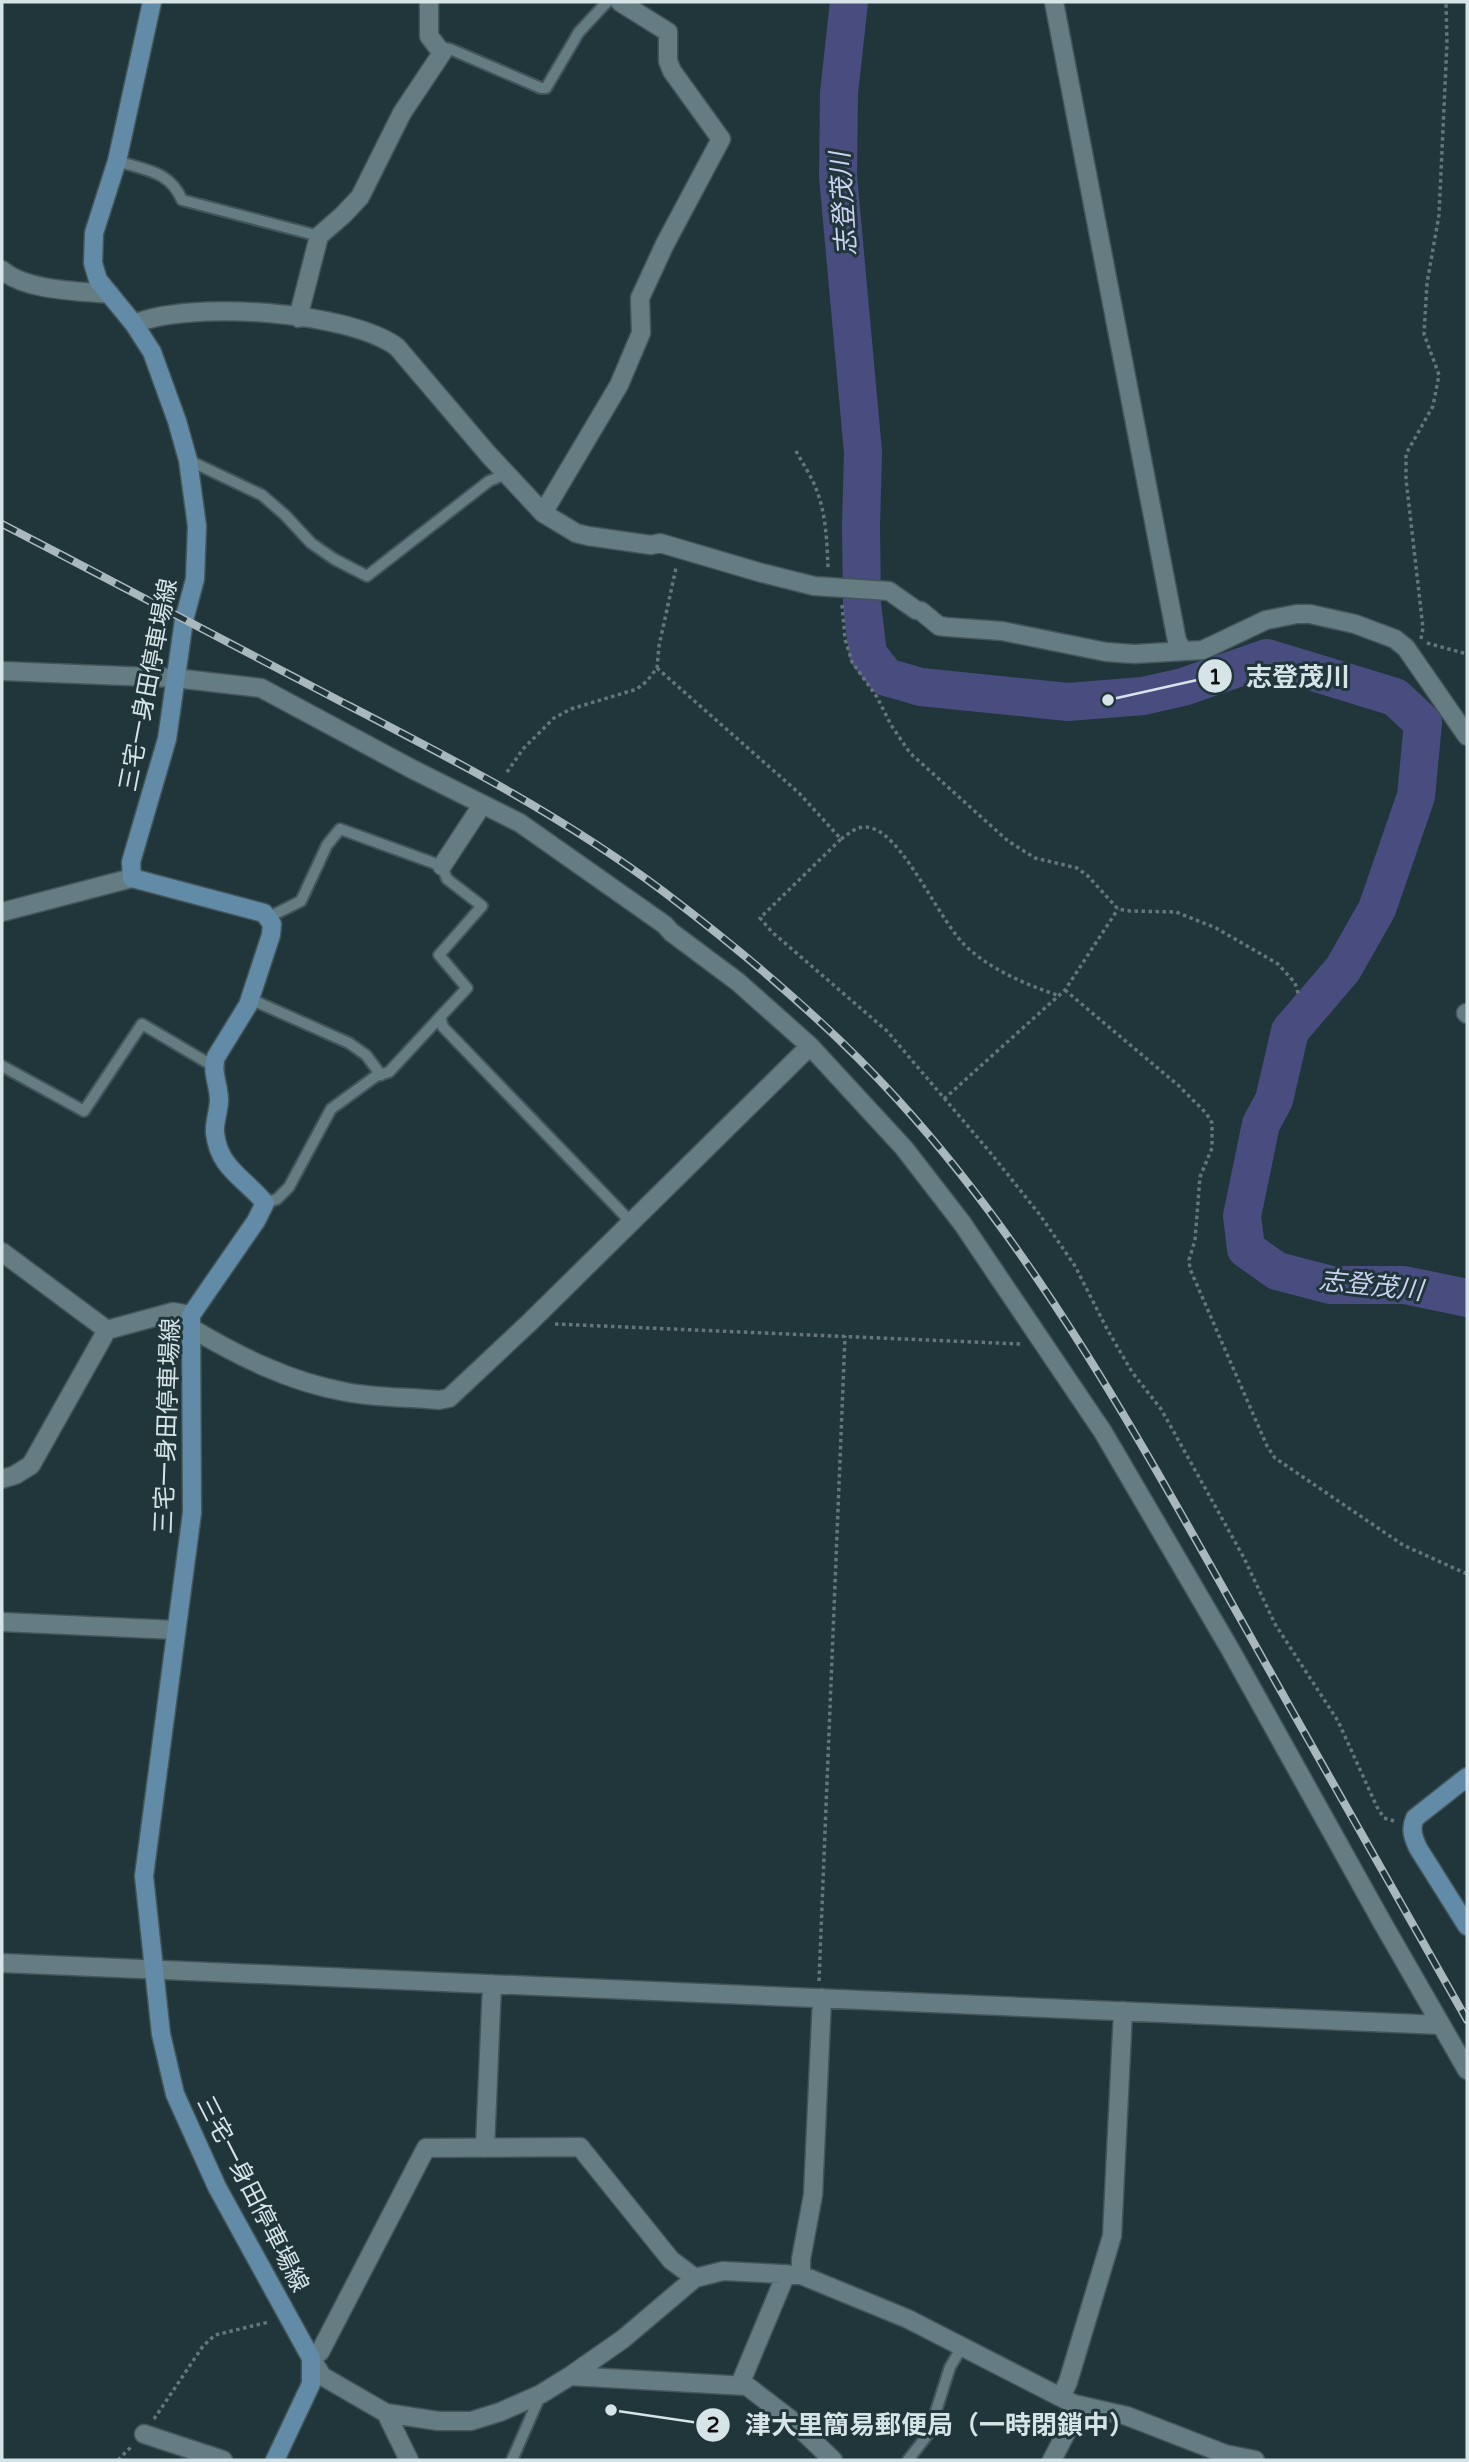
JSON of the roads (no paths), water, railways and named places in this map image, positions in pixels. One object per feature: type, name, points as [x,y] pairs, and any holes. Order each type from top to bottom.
[{"type":"main road","name":"三宅一身田停車場線","points":[[132,878],[131,862],[167,739],[184,620],[195,579],[197,526],[188,460],[152,352],[134,324],[98,280],[93,263],[94,233],[117,161],[152,2]]},
{"type":"main road","points":[[132,878],[264,913],[272,924],[271,935],[250,999],[213,1066],[218,1090],[215,1134],[219,1149],[234,1176],[255,1190],[265,1203]]},
{"type":"main road","name":"三宅一身田停車場線","points":[[265,1203],[191,1322],[192,1513],[144,1876],[161,2034],[175,2094],[217,2187],[311,2358]]},
{"type":"main road","points":[[1467,1777],[1415,1818],[1412,1825],[1418,1848],[1467,1926]]},
{"type":"main road","points":[[275,2460],[311,2384],[311,2358]]},
{"type":"street","points":[[299,317],[319,236],[360,197],[402,113],[442,53],[429,36],[429,2]]},
{"type":"street","points":[[543,513],[619,385],[640,333],[640,298],[665,243],[721,139],[672,71],[668,61],[668,32],[620,2]]},
{"type":"street","points":[[1054,2],[1177,641],[1183,651]]},
{"type":"street","points":[[4,275],[46,287],[110,294]]},
{"type":"street","points":[[134,324],[143,320],[193,312],[263,311],[356,327],[386,339],[408,358],[506,474],[543,513],[576,533],[651,545],[660,543],[771,576],[837,588],[889,591],[939,626],[1002,631],[1106,652],[1134,654],[1214,646],[1266,620],[1280,616],[1310,614],[1355,624],[1395,639],[1406,648],[1467,736]]},
{"type":"street","points":[[2,671],[175,678],[261,688],[527,828],[665,925],[738,982],[810,1046],[850,1087],[934,1183],[1103,1432],[1290,1753],[1467,2070]]},
{"type":"street","points":[[442,866],[482,805]]},
{"type":"street","points":[[2,912],[132,878]]},
{"type":"street","points":[[2,1479],[31,1465],[107,1330],[173,1312],[235,1355],[264,1368],[322,1387],[348,1393],[439,1400],[449,1398],[529,1323],[810,1046]]},
{"type":"street","points":[[2,1252],[107,1330]]},
{"type":"street","points":[[2,1622],[176,1630]]},
{"type":"street","points":[[2,1963],[1441,2025]]},
{"type":"street","points":[[485,2148],[492,1984]]},
{"type":"street","points":[[743,2386],[743,2377],[801,2259],[813,2195],[820,1998]]},
{"type":"street","points":[[1052,2460],[1068,2429],[1068,2382],[1112,2236],[1123,2011]]},
{"type":"street","points":[[695,2278],[671,2260],[580,2147],[426,2148],[320,2351],[311,2358],[322,2376],[386,2413],[438,2421],[471,2421],[541,2394],[570,2376],[623,2339],[695,2278],[723,2271],[793,2274],[908,2319],[1067,2401],[1127,2416],[1225,2454],[1255,2460]]},
{"type":"street","points":[[570,2376],[747,2386],[790,2419],[833,2460]]},
{"type":"street","points":[[386,2413],[409,2460]]},
{"type":"street","points":[[144,2434],[223,2460]]},
{"type":"lane","points":[[437,46],[450,49],[541,89],[546,88],[579,32],[607,2]]},
{"type":"lane","points":[[117,161],[169,179],[177,187],[182,200],[319,236]]},
{"type":"lane","points":[[188,460],[262,495],[311,543],[334,559],[367,576],[489,481],[506,474]]},
{"type":"lane","points":[[265,1203],[277,1199],[289,1186],[331,1109],[349,1094],[381,1074],[389,1072],[467,988],[439,955],[482,906],[447,878],[442,866],[340,829],[327,845],[301,901],[269,917]]},
{"type":"lane","points":[[250,999],[349,1043],[366,1055],[381,1074]]},
{"type":"lane","points":[[440,1017],[443,1027],[631,1222]]},
{"type":"lane","points":[[2,1066],[84,1111],[142,1024],[213,1066]]},
{"type":"lane","points":[[908,2460],[929,2433],[950,2367],[962,2347]]},
{"type":"lane","points":[[512,2460],[541,2394]]},
{"type":"waterway","name":"志登茂川","points":[[849,2],[839,93],[838,176],[863,452],[862,604],[868,654],[886,677],[921,687],[1068,702],[1143,696],[1183,687],[1267,658],[1395,697],[1423,723],[1416,796],[1377,909],[1343,969],[1290,1031],[1274,1100],[1261,1124],[1242,1216],[1246,1249],[1277,1271],[1331,1285],[1404,1285],[1467,1298]]},
{"type":"railway","points":[[2,524],[463,766],[546,813],[625,864],[726,940],[844,1044],[898,1100],[946,1156],[991,1213],[1074,1334],[1186,1522],[1467,2020]]},
{"type":"place","name":"志登茂川","points":[[1108,700]]},
{"type":"place","name":"津大里簡易郵便局（一時閉鎖中）","points":[[611,2410]]}]
